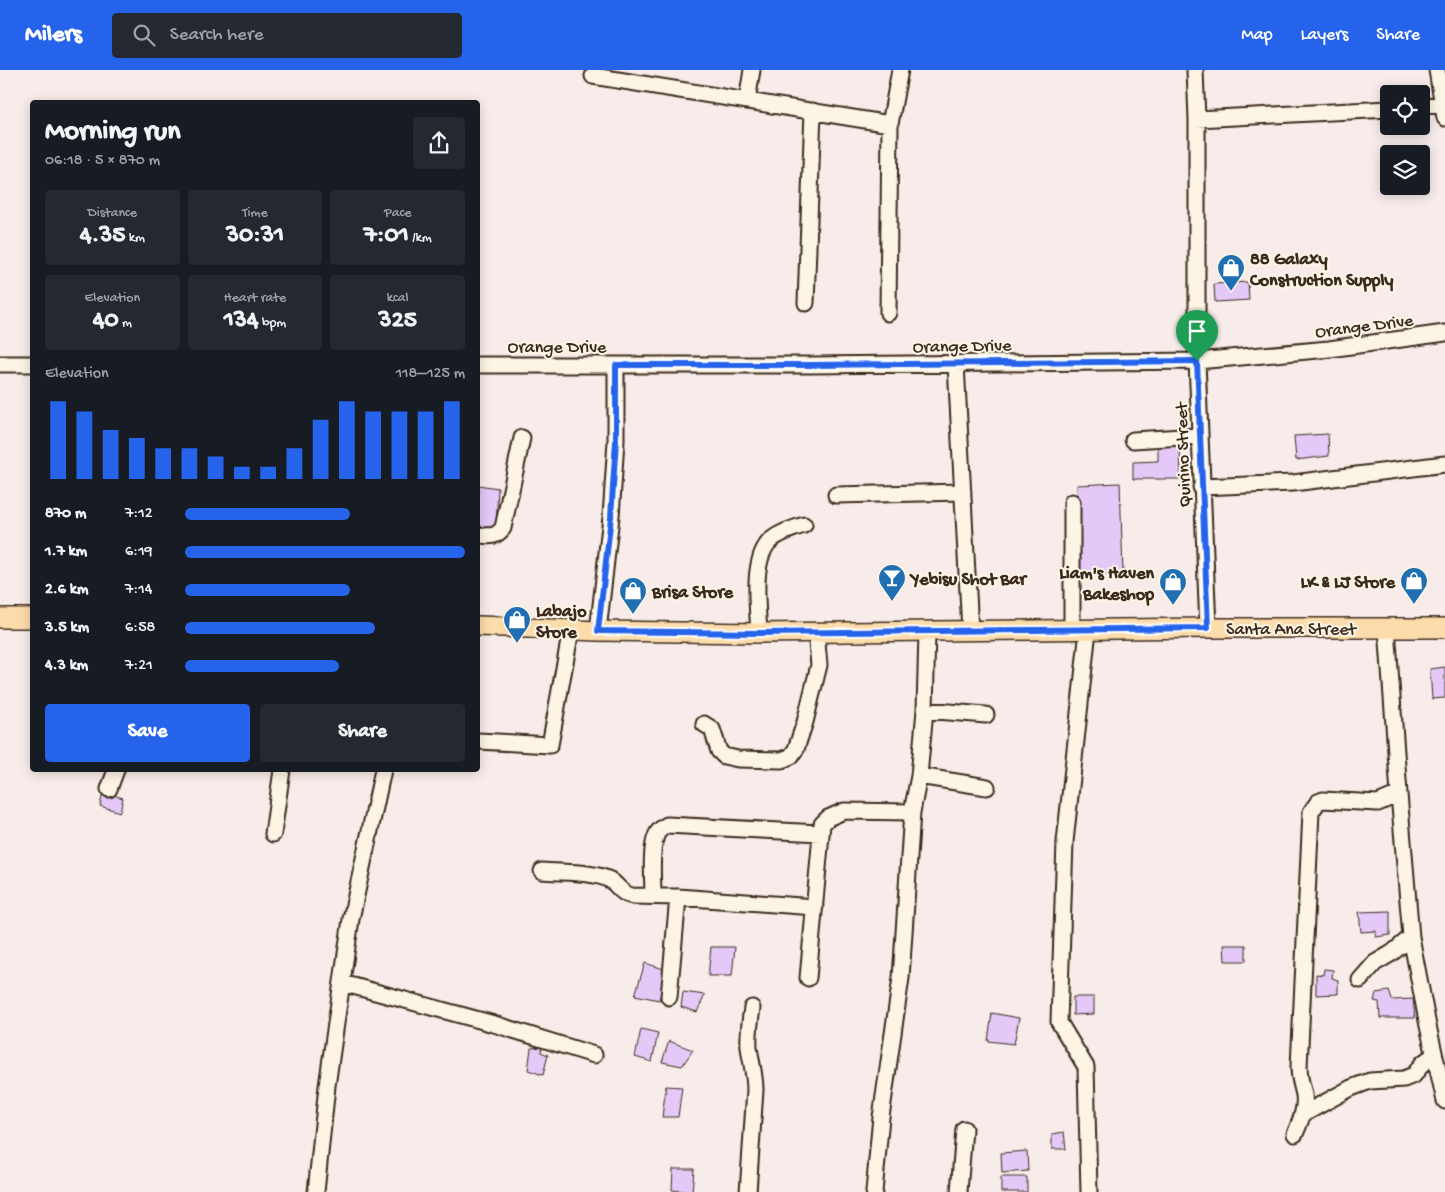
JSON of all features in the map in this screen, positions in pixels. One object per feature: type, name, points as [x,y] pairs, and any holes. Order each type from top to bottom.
[{"type":"main road","points":[[0,618],[30,618]]},
{"type":"main road","name":"Santa Ana Street","points":[[480,626],[598,631],[759,633],[1208,628],[1445,628]]},
{"type":"street","points":[[747,101],[752,70]]},
{"type":"street","points":[[888,313],[890,124],[900,70]]},
{"type":"street","name":"Quirino Street","points":[[1195,70],[1197,119],[1197,361],[1208,628]]},
{"type":"street","points":[[1430,107],[1444,108],[1437,70]]},
{"type":"street","points":[[593,76],[890,124]]},
{"type":"street","points":[[1197,119],[1380,109]]},
{"type":"street","points":[[806,303],[813,111]]},
{"type":"street","name":"Orange Drive","points":[[480,365],[956,364],[1197,361],[1329,349],[1445,333]]},
{"type":"street","points":[[0,364],[30,364]]},
{"type":"street","points":[[956,364],[970,631]]},
{"type":"street","points":[[598,631],[611,517],[616,441],[616,365]]},
{"type":"street","points":[[1133,440],[1199,436]]},
{"type":"street","points":[[480,535],[491,536],[498,534],[503,528],[522,438]]},
{"type":"street","points":[[1201,488],[1293,483],[1445,464]]},
{"type":"street","points":[[836,495],[963,492]]},
{"type":"street","points":[[1072,502],[1080,630],[1065,842],[1059,1022],[1086,1067],[1089,1192]]},
{"type":"street","points":[[759,633],[757,592],[762,557],[768,543],[780,534],[804,525]]},
{"type":"street","points":[[1387,628],[1411,937],[1445,1101]]},
{"type":"street","points":[[480,741],[550,745],[571,630]]},
{"type":"street","points":[[704,724],[712,729],[719,751],[724,756],[738,759],[782,760],[791,756],[796,749],[805,722],[818,665],[816,632]]},
{"type":"street","points":[[874,1192],[900,978],[912,812],[919,776],[926,710],[927,632]]},
{"type":"street","points":[[926,710],[986,715]]},
{"type":"street","points":[[109,789],[115,772]]},
{"type":"street","points":[[273,834],[282,772]]},
{"type":"street","points":[[316,1192],[327,1086],[351,919],[383,772]]},
{"type":"street","points":[[919,776],[987,787]]},
{"type":"street","points":[[1295,1134],[1302,1115],[1304,1095],[1300,1086],[1299,1067],[1311,812],[1318,802],[1323,800],[1378,803],[1399,794]]},
{"type":"street","points":[[808,978],[822,824],[828,818],[844,811],[912,812]]},
{"type":"street","points":[[653,896],[653,850],[655,837],[659,830],[667,825],[820,833]]},
{"type":"street","points":[[542,871],[597,876],[609,879],[627,895],[678,896],[815,906]]},
{"type":"street","points":[[669,997],[678,896]]},
{"type":"street","points":[[1360,980],[1374,964],[1392,953],[1411,937]]},
{"type":"street","points":[[342,983],[494,1024],[594,1055]]},
{"type":"street","points":[[748,1192],[755,1090],[755,1078],[749,1043],[752,1008]]},
{"type":"street","points":[[1302,1115],[1351,1088],[1370,1081],[1392,1080],[1414,1075],[1423,1063],[1434,1055]]},
{"type":"street","points":[[959,1192],[964,1129]]},
{"type":"building","name":"88 Galaxy Construction Supply","points":[[1248,282],[1249,300],[1215,302],[1214,284]]},
{"type":"building","points":[[1328,434],[1329,456],[1296,460],[1294,436]]},
{"type":"building","points":[[1158,444],[1180,444],[1181,479],[1133,479],[1133,462],[1158,461]]},
{"type":"building","points":[[1120,483],[1123,573],[1080,575],[1077,485]]},
{"type":"building","points":[[480,485],[498,488],[496,528],[480,527]]},
{"type":"building","points":[[1445,667],[1445,698],[1432,699],[1430,669]]},
{"type":"building","points":[[103,792],[123,798],[120,812],[100,806]]},
{"type":"building","points":[[1390,911],[1390,935],[1376,937],[1376,931],[1361,932],[1359,912]]},
{"type":"building","points":[[1224,945],[1246,945],[1246,961],[1225,961]]},
{"type":"building","points":[[711,947],[735,947],[732,976],[708,976]]},
{"type":"building","points":[[645,963],[667,970],[659,1000],[635,995]]},
{"type":"building","points":[[1324,969],[1333,970],[1332,978],[1338,980],[1338,994],[1316,995],[1316,974],[1323,975]]},
{"type":"building","points":[[1389,991],[1392,1000],[1413,999],[1415,1018],[1380,1018],[1379,1002],[1374,1001],[1376,993]]},
{"type":"building","points":[[683,992],[705,995],[697,1012],[681,1007]]},
{"type":"building","points":[[1073,997],[1094,997],[1094,1014],[1073,1015]]},
{"type":"building","points":[[992,1013],[1019,1018],[1014,1044],[988,1041]]},
{"type":"building","points":[[641,1029],[658,1033],[652,1062],[635,1057]]},
{"type":"building","points":[[669,1041],[693,1050],[682,1066],[662,1062]]},
{"type":"building","points":[[542,1047],[541,1052],[548,1055],[543,1075],[528,1070],[531,1048]]},
{"type":"building","points":[[666,1086],[682,1087],[678,1117],[662,1117]]},
{"type":"building","points":[[1064,1132],[1066,1149],[1052,1149],[1052,1134]]},
{"type":"building","points":[[1027,1151],[1028,1171],[1002,1173],[1001,1153]]},
{"type":"building","points":[[673,1169],[694,1169],[692,1192],[672,1190]]},
{"type":"building","points":[[1001,1177],[1027,1177],[1027,1192],[1001,1192]]},
{"type":"place","name":"88 Galaxy Construction Supply","points":[[1231,292]]},
{"type":"place","name":"Yebisu Shot Bar","points":[[892,602]]},
{"type":"place","name":"LK & LJ Store","points":[[1414,605]]},
{"type":"place","name":"Liam's Haven Bakeshop","points":[[1173,606]]},
{"type":"place","name":"Brisa Store","points":[[633,615]]},
{"type":"place","name":"Labajo Store","points":[[517,644]]},
{"type":"route","points":[[1197,361],[1208,628],[759,633],[598,631],[611,517],[616,441],[616,365],[1197,361]]}]
